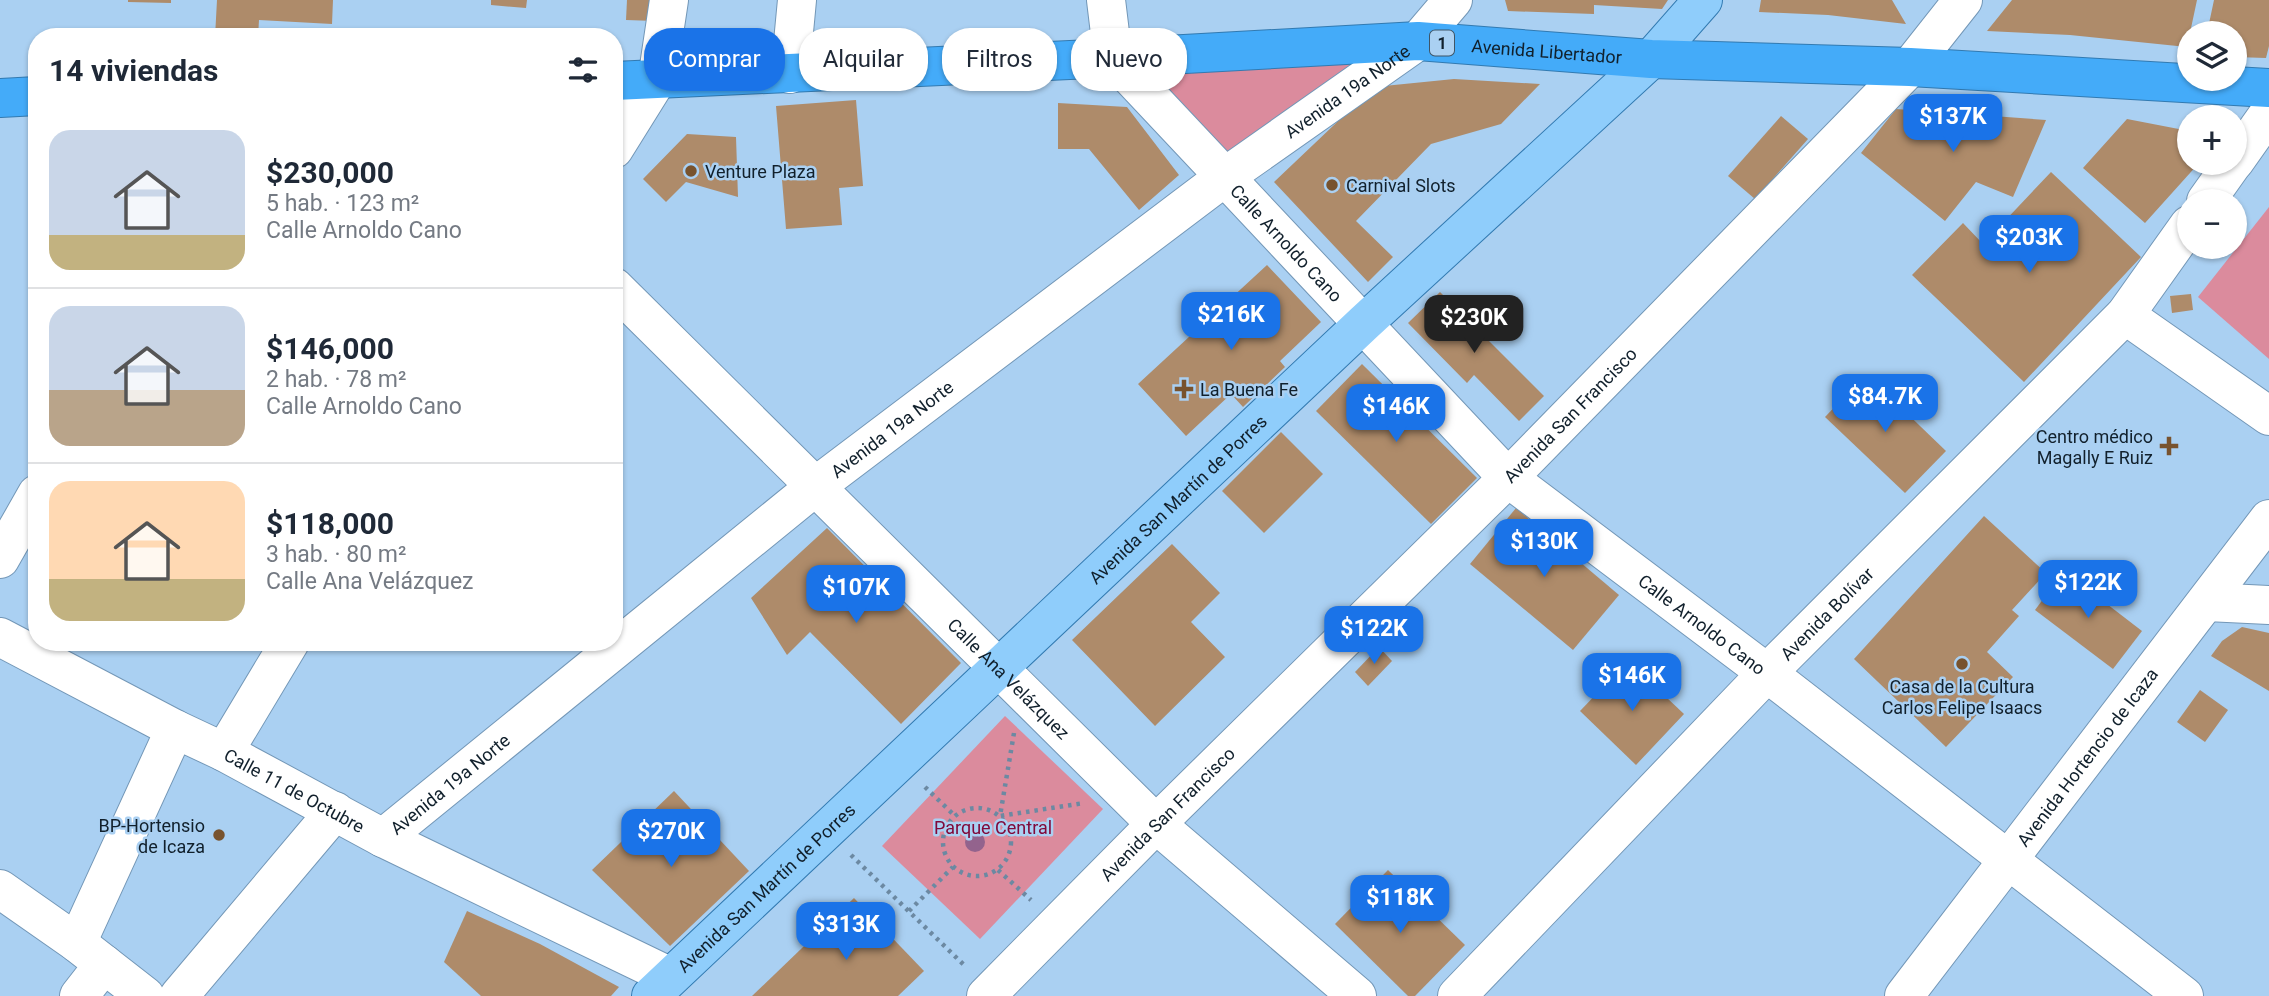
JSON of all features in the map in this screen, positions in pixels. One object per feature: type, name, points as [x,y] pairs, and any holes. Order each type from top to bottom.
[{"type":"highway","name":"Avenida Libertador","points":[[1187,54],[1418,41],[1651,58],[1910,67],[2269,88]]},
{"type":"highway","name":"Avenida Libertador","points":[[785,74],[1071,60]]},
{"type":"highway","name":"Avenida Libertador","points":[[623,81],[644,80]]},
{"type":"highway","points":[[0,98],[28,96]]},
{"type":"main road","name":"Avenida San Martín de Porres","points":[[660,986],[1364,323],[1651,58],[1703,0]]},
{"type":"street","points":[[665,28],[669,0]]},
{"type":"street","points":[[790,74],[797,0]]},
{"type":"street","points":[[1106,0],[1109,28]]},
{"type":"street","name":"Avenida 19a Norte","points":[[623,643],[816,486],[1226,176],[1418,41],[1453,0]]},
{"type":"street","name":"Avenida San Francisco","points":[[989,993],[1156,824],[1508,478],[1910,67],[1963,0]]},
{"type":"street","points":[[623,135],[650,91]]},
{"type":"street","name":"Calle Arnoldo Cano","points":[[1145,91],[1508,478],[1767,673],[2184,996]]},
{"type":"street","points":[[2247,144],[2269,113]]},
{"type":"street","name":"Avenida Bolívar","points":[[1457,996],[1767,673],[2125,315],[2177,242]]},
{"type":"street","name":"Calle Ana Velázquez","points":[[623,296],[1156,824],[1357,996]]},
{"type":"street","points":[[2125,315],[2269,416]]},
{"type":"street","points":[[0,559],[28,510]]},
{"type":"street","name":"Avenida Hortencio de Icaza","points":[[1904,996],[2269,519]]},
{"type":"street","points":[[2207,603],[2269,605]]},
{"type":"street","name":"Calle 11 de Octubre","points":[[0,637],[224,752],[660,986]]},
{"type":"street","points":[[224,752],[285,651]]},
{"type":"street","name":"Avenida 19a Norte","points":[[383,838],[613,651]]},
{"type":"street","points":[[79,996],[90,953],[175,729]]},
{"type":"street","points":[[179,996],[335,811]]},
{"type":"street","points":[[0,889],[145,996]]},
{"type":"path","points":[[1033,703],[1015,729],[1000,816],[1010,832],[1012,846],[1007,859],[998,870],[985,876],[971,876],[953,866],[943,849],[942,837],[947,825],[966,809],[979,807],[1000,816],[1092,801],[1113,781]]},
{"type":"path","points":[[826,830],[989,993]]},
{"type":"path","points":[[909,911],[953,866]]},
{"type":"path","points":[[998,870],[1057,925]]},
{"type":"green space","points":[[1374,59],[1226,160],[1159,91],[1187,91],[1187,71]]},
{"type":"green space","points":[[2269,207],[2269,359],[2198,297],[2228,259],[2247,259],[2247,235]]},
{"type":"green space","name":"Parque Central","points":[[1005,716],[1103,809],[980,939],[882,846]]},
{"type":"building","points":[[171,0],[171,3],[128,2]]},
{"type":"building","points":[[217,0],[333,0],[332,24],[259,20],[259,28],[215,28]]},
{"type":"building","points":[[491,0],[527,0],[526,8],[491,5]]},
{"type":"building","points":[[627,0],[656,0],[655,21],[626,20]]},
{"type":"building","points":[[1505,0],[1668,0],[1662,9],[1594,5],[1594,14],[1508,11]]},
{"type":"building","points":[[1761,0],[1892,0],[1906,24],[1828,15],[1759,12]]},
{"type":"building","points":[[2012,0],[2197,0],[2193,21],[2177,21],[2177,46],[2070,35],[1987,31]]},
{"type":"building","points":[[2214,0],[2269,0],[2269,46],[2266,58],[2247,57],[2247,21],[2210,21]]},
{"type":"building","points":[[1454,79],[1540,84],[1501,124],[1431,144],[1356,221],[1393,257],[1368,282],[1274,182],[1374,87]]},
{"type":"building","points":[[856,100],[863,186],[839,188],[842,225],[786,229],[776,106]]},
{"type":"building","points":[[1058,103],[1127,107],[1179,175],[1139,210],[1089,149],[1058,149]]},
{"type":"building","points":[[1896,109],[2046,120],[2013,197],[1976,182],[1945,221],[1861,153]]},
{"type":"building","points":[[1781,116],[1808,139],[1755,199],[1728,176]]},
{"type":"building","points":[[2127,119],[2177,129],[2177,175],[2188,175],[2145,223],[2083,168]]},
{"type":"building","points":[[687,134],[736,137],[738,197],[686,182],[666,202],[643,179]]},
{"type":"building","points":[[2051,172],[2141,257],[2024,382],[1912,275],[1963,223],[1983,244]]},
{"type":"building","points":[[1267,265],[1321,322],[1280,361],[1285,367],[1243,407],[1231,394],[1186,436],[1138,384]]},
{"type":"building","points":[[1440,292],[1544,396],[1519,421],[1474,375],[1467,383],[1408,323]]},
{"type":"building","points":[[2191,294],[2193,310],[2172,313],[2170,296]]},
{"type":"building","points":[[1362,364],[1477,478],[1431,524],[1316,411]]},
{"type":"building","points":[[1866,374],[1946,451],[1905,493],[1825,417]]},
{"type":"building","points":[[1281,432],[1323,474],[1264,533],[1222,491]]},
{"type":"building","points":[[1516,508],[1619,595],[1573,650],[1470,564]]},
{"type":"building","points":[[1984,516],[2046,573],[2012,610],[2019,616],[1987,652],[2013,677],[1946,747],[1854,659]]},
{"type":"building","points":[[827,528],[961,663],[901,724],[810,632],[787,655],[751,598]]},
{"type":"building","points":[[1172,544],[1220,593],[1191,622],[1225,657],[1155,726],[1072,640]]},
{"type":"building","points":[[2064,571],[2142,631],[2113,669],[2035,610]]},
{"type":"building","points":[[2242,627],[2269,633],[2269,691],[2211,656],[2222,641]]},
{"type":"building","points":[[1379,647],[1392,661],[1368,686],[1355,672]]},
{"type":"building","points":[[1628,661],[1684,714],[1636,765],[1580,711]]},
{"type":"building","points":[[2200,690],[2228,710],[2205,742],[2177,722]]},
{"type":"building","points":[[674,791],[749,871],[670,946],[592,870]]},
{"type":"building","points":[[1388,870],[1465,945],[1415,996],[1408,996],[1335,924]]},
{"type":"building","points":[[854,898],[924,971],[898,996],[752,996]]},
{"type":"building","points":[[467,911],[540,944],[619,987],[611,996],[481,996],[444,962]]},
{"type":"place","name":"Venture Plaza","points":[[691,171]]},
{"type":"place","name":"Carnival Slots","points":[[1332,185]]},
{"type":"place","name":"La Buena Fe","points":[[1184,389]]},
{"type":"place","name":"Centro médico Magally E Ruiz","points":[[2169,446]]},
{"type":"place","name":"Casa de la Cultura Carlos Felipe Isaacs","points":[[1962,664]]},
{"type":"place","name":"BP-Hortensio de Icaza","points":[[219,835]]}]
